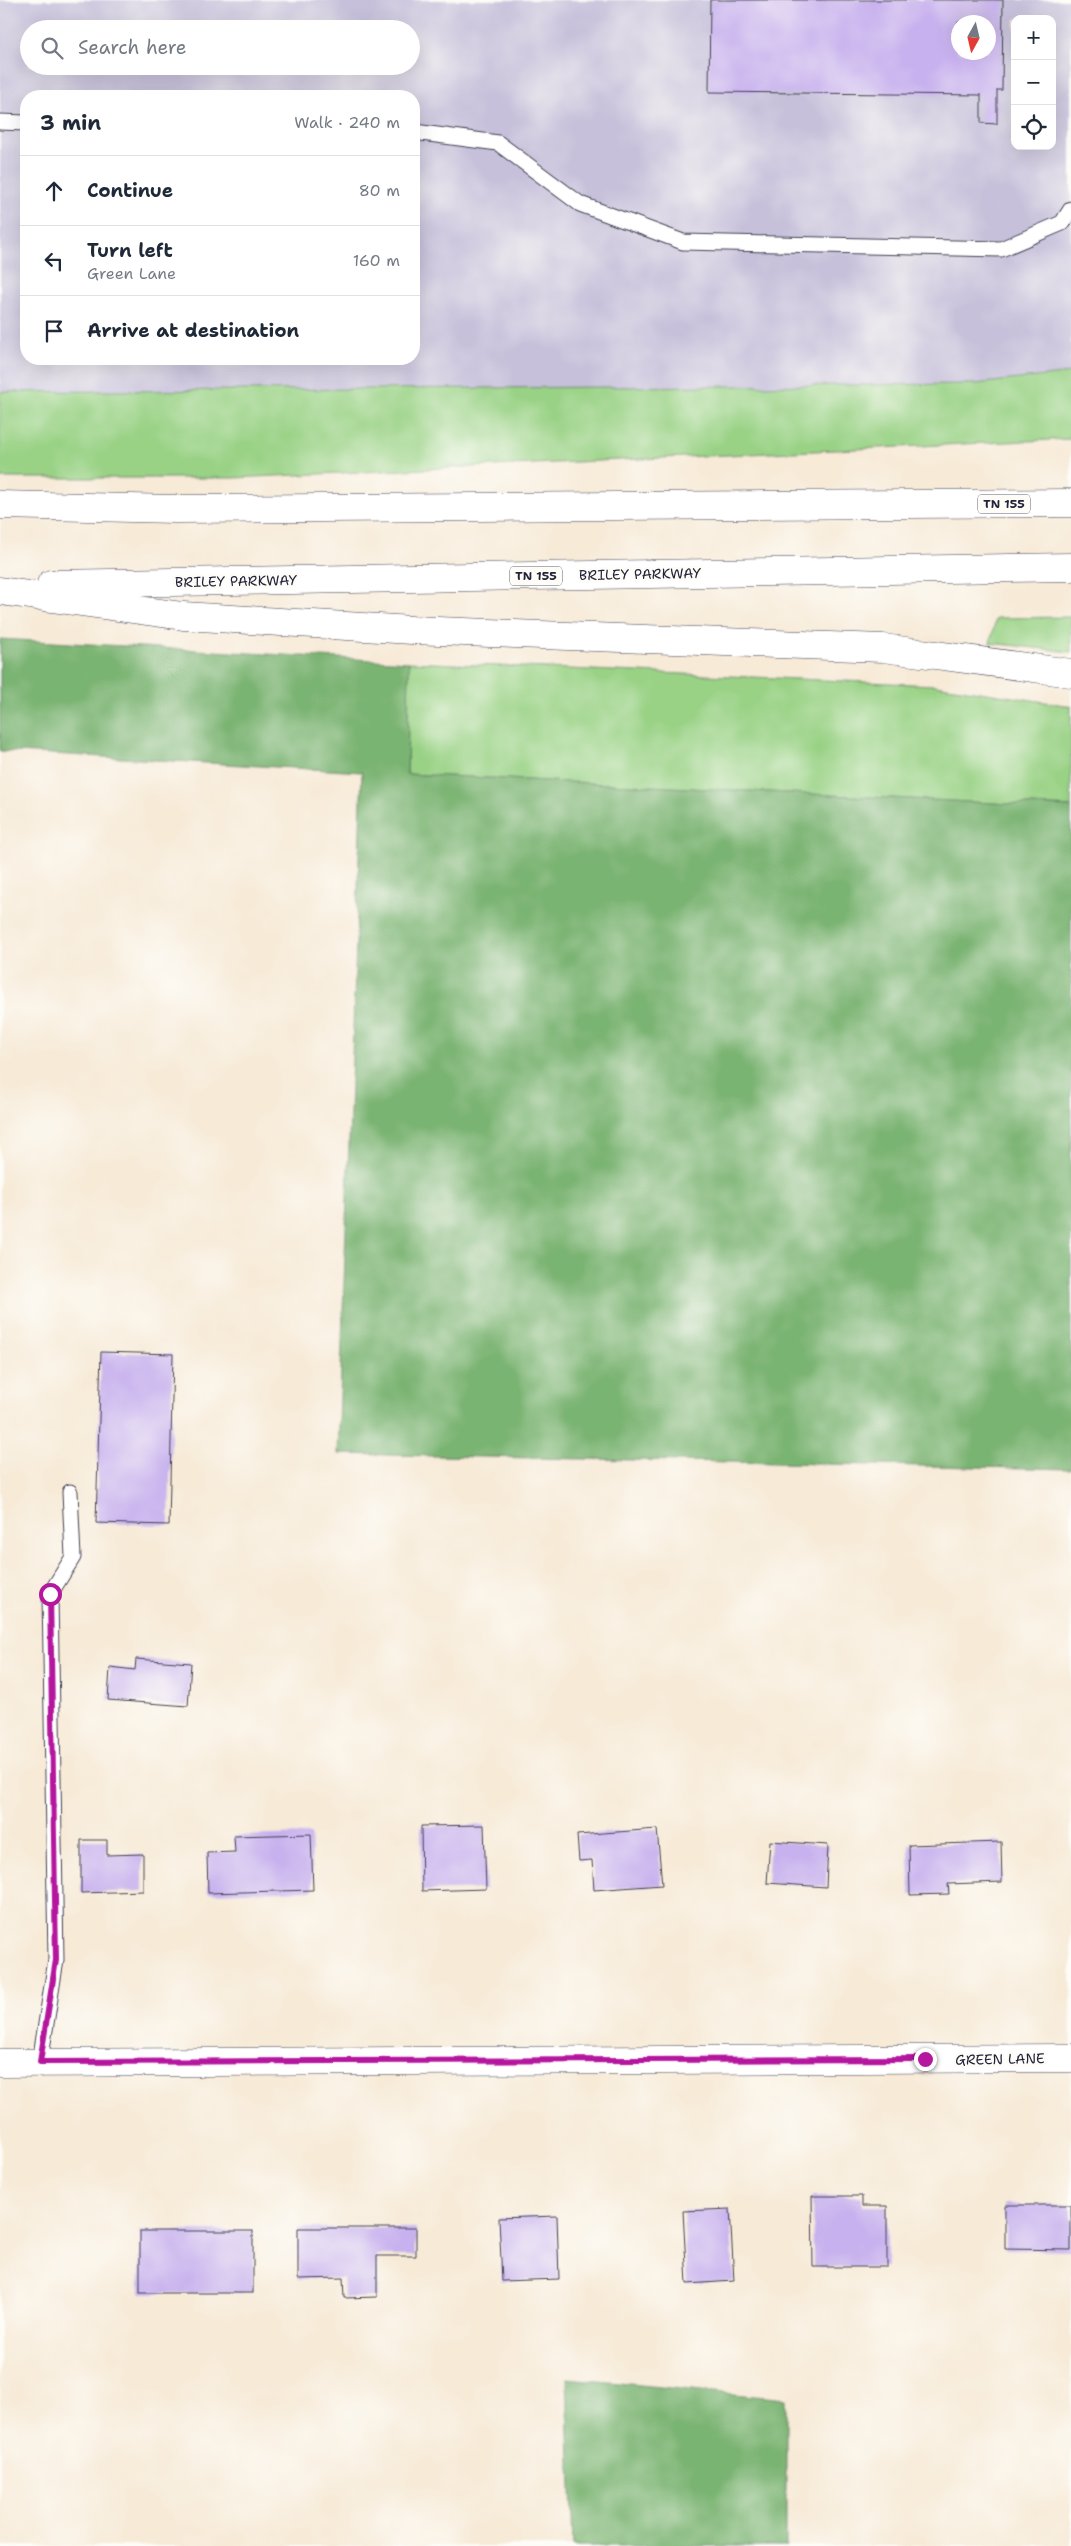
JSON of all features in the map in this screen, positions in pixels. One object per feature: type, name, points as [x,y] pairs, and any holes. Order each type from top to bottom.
[{"type":"main road","points":[[936,505],[1071,484]]},
{"type":"main road","name":"TN 155","points":[[0,505],[175,509],[1071,503]]},
{"type":"main road","name":"BRILEY PARKWAY","points":[[0,585],[1071,568]]},
{"type":"main road","points":[[0,591],[183,616],[412,630],[882,648],[1071,673]]},
{"type":"main road","name":"GREEN LANE","points":[[0,2063],[1071,2058]]},
{"type":"lane","points":[[0,122],[20,123]]},
{"type":"lane","points":[[420,133],[498,143],[580,204],[683,242],[1001,249],[1062,223],[1071,209]]},
{"type":"lane","points":[[40,2062],[56,1960],[50,1594],[73,1557],[70,1492]]},
{"type":"shaded area","points":[[0,0],[1071,0],[1071,373],[976,384],[0,392]]},
{"type":"green space","points":[[1071,373],[1071,439],[233,478],[0,478],[0,392],[976,384]]},
{"type":"green space","points":[[1071,617],[1071,652],[990,643],[996,618]]},
{"type":"green space","points":[[0,639],[409,662],[407,774],[1071,807],[1071,1469],[338,1454],[362,772],[0,751]]},
{"type":"green space","points":[[409,662],[935,685],[1071,706],[1071,807],[407,774]]},
{"type":"green space","points":[[567,2378],[786,2399],[786,2546],[573,2546]]},
{"type":"building","points":[[710,0],[1003,0],[1002,90],[997,90],[997,124],[981,123],[981,95],[709,92]]},
{"type":"building","points":[[101,1352],[173,1354],[169,1525],[96,1523]]},
{"type":"building","points":[[136,1659],[191,1663],[188,1706],[108,1700],[110,1667],[135,1670]]},
{"type":"building","points":[[484,1825],[486,1889],[422,1891],[421,1826]]},
{"type":"building","points":[[657,1829],[662,1885],[594,1890],[592,1860],[579,1861],[577,1835]]},
{"type":"building","points":[[311,1834],[313,1890],[208,1893],[207,1853],[235,1852],[234,1836]]},
{"type":"building","points":[[81,1840],[107,1840],[107,1855],[143,1854],[143,1891],[81,1893]]},
{"type":"building","points":[[770,1841],[828,1845],[826,1887],[767,1883]]},
{"type":"building","points":[[1001,1842],[1002,1882],[948,1884],[949,1894],[910,1895],[909,1845]]},
{"type":"building","points":[[812,2196],[862,2196],[862,2206],[887,2206],[887,2267],[813,2267]]},
{"type":"building","points":[[1005,2205],[1071,2205],[1071,2250],[1005,2249]]},
{"type":"building","points":[[730,2209],[734,2281],[687,2284],[683,2211]]},
{"type":"building","points":[[557,2216],[559,2279],[502,2281],[499,2218]]},
{"type":"building","points":[[298,2228],[416,2228],[416,2256],[377,2256],[377,2297],[344,2298],[343,2278],[298,2279]]},
{"type":"building","points":[[140,2231],[253,2231],[253,2293],[140,2293]]},
{"type":"route","points":[[50,1594],[56,1960],[40,2062],[925,2059]]}]
